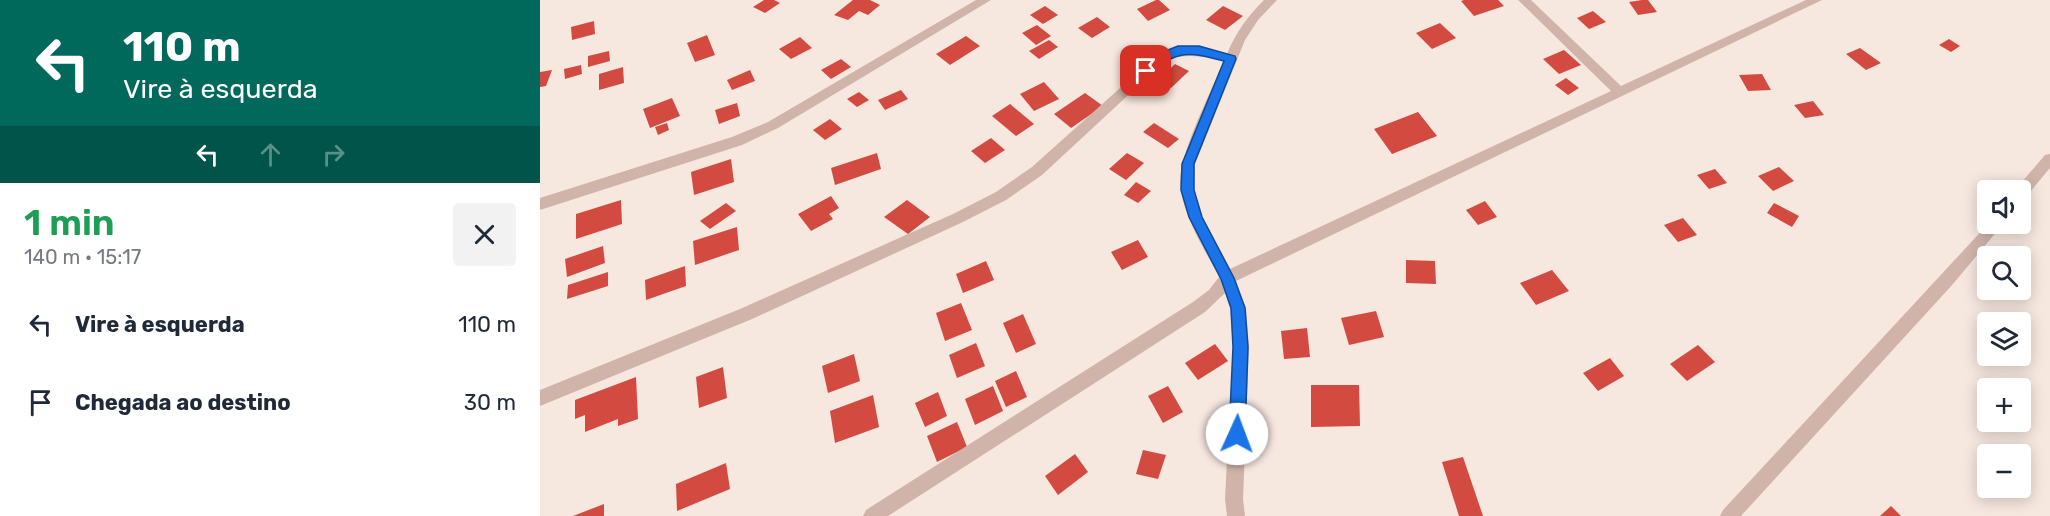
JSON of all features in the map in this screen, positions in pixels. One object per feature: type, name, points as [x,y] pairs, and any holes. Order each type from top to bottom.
[{"type":"street","points":[[540,204],[737,141],[755,133],[985,0]]},
{"type":"street","points":[[1236,516],[1234,499],[1241,347],[1238,308],[1227,278],[1195,217],[1187,190],[1188,164],[1239,39],[1254,17],[1271,0]]},
{"type":"street","points":[[1524,0],[1619,92]]},
{"type":"street","points":[[872,516],[1199,307],[1214,295],[1227,278],[1816,0]]},
{"type":"street","points":[[540,398],[746,314],[958,218],[1001,196],[1037,171],[1162,57],[1178,50],[1199,50],[1231,59]]},
{"type":"street","points":[[2031,181],[2050,159]]},
{"type":"street","points":[[1729,516],[1987,234]]},
{"type":"building","points":[[764,0],[774,0],[780,3],[765,13],[753,7]]},
{"type":"building","points":[[853,0],[870,0],[880,5],[868,15],[859,11],[848,20],[834,15]]},
{"type":"building","points":[[1156,0],[1170,10],[1148,21],[1137,9]]},
{"type":"building","points":[[1498,0],[1504,6],[1474,16],[1461,1]]},
{"type":"building","points":[[1648,0],[1657,12],[1638,15],[1629,2]]},
{"type":"building","points":[[1045,6],[1058,15],[1043,24],[1030,15]]},
{"type":"building","points":[[1223,6],[1243,16],[1225,30],[1206,20]]},
{"type":"building","points":[[1593,11],[1606,22],[1589,29],[1577,18]]},
{"type":"building","points":[[1097,17],[1110,27],[1092,38],[1078,28]]},
{"type":"building","points":[[594,21],[595,34],[572,40],[571,27]]},
{"type":"building","points":[[1440,23],[1456,38],[1432,49],[1416,33]]},
{"type":"building","points":[[1037,25],[1051,36],[1036,45],[1022,33]]},
{"type":"building","points":[[707,35],[715,55],[695,62],[687,43]]},
{"type":"building","points":[[966,36],[980,46],[950,65],[936,54]]},
{"type":"building","points":[[800,37],[812,48],[791,59],[779,49]]},
{"type":"building","points":[[1949,39],[1960,46],[1951,52],[1939,45]]},
{"type":"building","points":[[1049,40],[1058,47],[1039,59],[1029,51]]},
{"type":"building","points":[[1860,48],[1881,63],[1866,70],[1846,54]]},
{"type":"building","points":[[1564,50],[1581,65],[1559,74],[1543,59]]},
{"type":"building","points":[[609,51],[610,61],[588,67],[588,56]]},
{"type":"building","points":[[841,59],[851,67],[831,79],[821,70]]},
{"type":"building","points":[[1175,64],[1189,71],[1171,88],[1157,81]]},
{"type":"building","points":[[581,65],[582,74],[565,79],[564,69]]},
{"type":"building","points":[[623,67],[624,83],[599,90],[599,74]]},
{"type":"building","points":[[552,70],[546,86],[540,87],[540,72]]},
{"type":"building","points":[[750,70],[755,81],[732,90],[727,80]]},
{"type":"building","points":[[1762,74],[1771,90],[1748,91],[1739,75]]},
{"type":"building","points":[[1566,78],[1579,88],[1568,95],[1555,85]]},
{"type":"building","points":[[1044,82],[1059,99],[1034,111],[1020,94]]},
{"type":"building","points":[[901,90],[908,99],[885,110],[878,100]]},
{"type":"building","points":[[859,92],[869,100],[857,107],[847,99]]},
{"type":"building","points":[[1085,93],[1103,106],[1071,128],[1054,114]]},
{"type":"building","points":[[672,98],[680,116],[650,128],[643,109]]},
{"type":"building","points":[[1813,101],[1824,115],[1805,118],[1794,105]]},
{"type":"building","points":[[737,103],[740,116],[719,124],[715,110]]},
{"type":"building","points":[[1010,104],[1034,124],[1016,136],[992,116]]},
{"type":"building","points":[[1418,112],[1437,136],[1392,154],[1374,129]]},
{"type":"building","points":[[830,119],[842,129],[825,140],[813,130]]},
{"type":"building","points":[[667,123],[669,130],[658,135],[655,127]]},
{"type":"building","points":[[1154,123],[1179,139],[1168,148],[1143,132]]},
{"type":"building","points":[[991,138],[1005,150],[985,163],[971,151]]},
{"type":"building","points":[[877,153],[881,169],[835,185],[831,168]]},
{"type":"building","points":[[1127,153],[1144,163],[1126,180],[1109,169]]},
{"type":"building","points":[[731,159],[734,182],[694,195],[691,172]]},
{"type":"building","points":[[1779,167],[1794,181],[1773,191],[1758,176]]},
{"type":"building","points":[[1715,169],[1727,183],[1709,189],[1697,175]]},
{"type":"building","points":[[1136,182],[1151,191],[1138,203],[1124,195]]},
{"type":"building","points":[[831,196],[839,208],[829,214],[833,219],[811,231],[798,214]]},
{"type":"building","points":[[621,200],[622,224],[576,239],[576,214]]},
{"type":"building","points":[[907,200],[930,217],[908,234],[884,217]]},
{"type":"building","points":[[1485,201],[1497,217],[1478,225],[1466,210]]},
{"type":"building","points":[[726,203],[736,211],[710,229],[700,221]]},
{"type":"building","points":[[1774,203],[1799,216],[1792,227],[1767,213]]},
{"type":"building","points":[[1683,218],[1697,235],[1678,242],[1664,225]]},
{"type":"building","points":[[737,227],[739,250],[695,265],[693,241]]},
{"type":"building","points":[[1138,240],[1148,257],[1122,270],[1111,252]]},
{"type":"building","points":[[603,246],[605,263],[567,277],[565,259]]},
{"type":"building","points":[[1406,260],[1435,261],[1436,284],[1406,283]]},
{"type":"building","points":[[986,261],[994,280],[963,293],[956,274]]},
{"type":"building","points":[[685,266],[686,286],[646,300],[645,280]]},
{"type":"building","points":[[1552,270],[1569,291],[1536,305],[1520,283]]},
{"type":"building","points":[[608,272],[608,286],[567,299],[568,285]]},
{"type":"building","points":[[961,303],[972,330],[945,341],[936,313]]},
{"type":"building","points":[[1376,311],[1384,337],[1349,345],[1341,318]]},
{"type":"building","points":[[1023,314],[1036,344],[1016,353],[1003,323]]},
{"type":"building","points":[[1307,328],[1310,357],[1284,359],[1281,331]]},
{"type":"building","points":[[976,343],[985,366],[957,378],[949,355]]},
{"type":"building","points":[[1215,344],[1228,361],[1198,380],[1185,363]]},
{"type":"building","points":[[1698,345],[1715,362],[1687,381],[1670,364]]},
{"type":"building","points":[[854,354],[860,381],[828,393],[822,366]]},
{"type":"building","points":[[1610,358],[1624,376],[1598,391],[1583,373]]},
{"type":"building","points":[[723,367],[727,398],[699,408],[696,377]]},
{"type":"building","points":[[1016,371],[1027,397],[1006,407],[995,381]]},
{"type":"building","points":[[636,377],[638,419],[618,426],[618,419],[585,432],[585,415],[575,419],[575,400]]},
{"type":"building","points":[[1311,385],[1359,385],[1360,426],[1311,427]]},
{"type":"building","points":[[993,386],[1003,411],[975,425],[965,399]]},
{"type":"building","points":[[1168,386],[1183,412],[1163,423],[1148,396]]},
{"type":"building","points":[[938,392],[947,416],[925,427],[915,403]]},
{"type":"building","points":[[873,395],[879,427],[835,443],[830,411]]},
{"type":"building","points":[[957,422],[967,447],[937,462],[927,436]]},
{"type":"building","points":[[1143,450],[1166,455],[1158,479],[1136,474]]},
{"type":"building","points":[[1075,454],[1088,472],[1058,495],[1045,476]]},
{"type":"building","points":[[1463,457],[1483,516],[1459,516],[1442,462]]},
{"type":"building","points":[[726,463],[730,489],[677,511],[676,484]]},
{"type":"building","points":[[604,504],[604,516],[573,516]]},
{"type":"building","points":[[1891,506],[1901,516],[1880,516]]},
{"type":"route","points":[[1146,71],[1162,57],[1178,50],[1199,50],[1231,59],[1188,164],[1187,190],[1195,217],[1227,278],[1238,308],[1241,347],[1237,434]]}]
